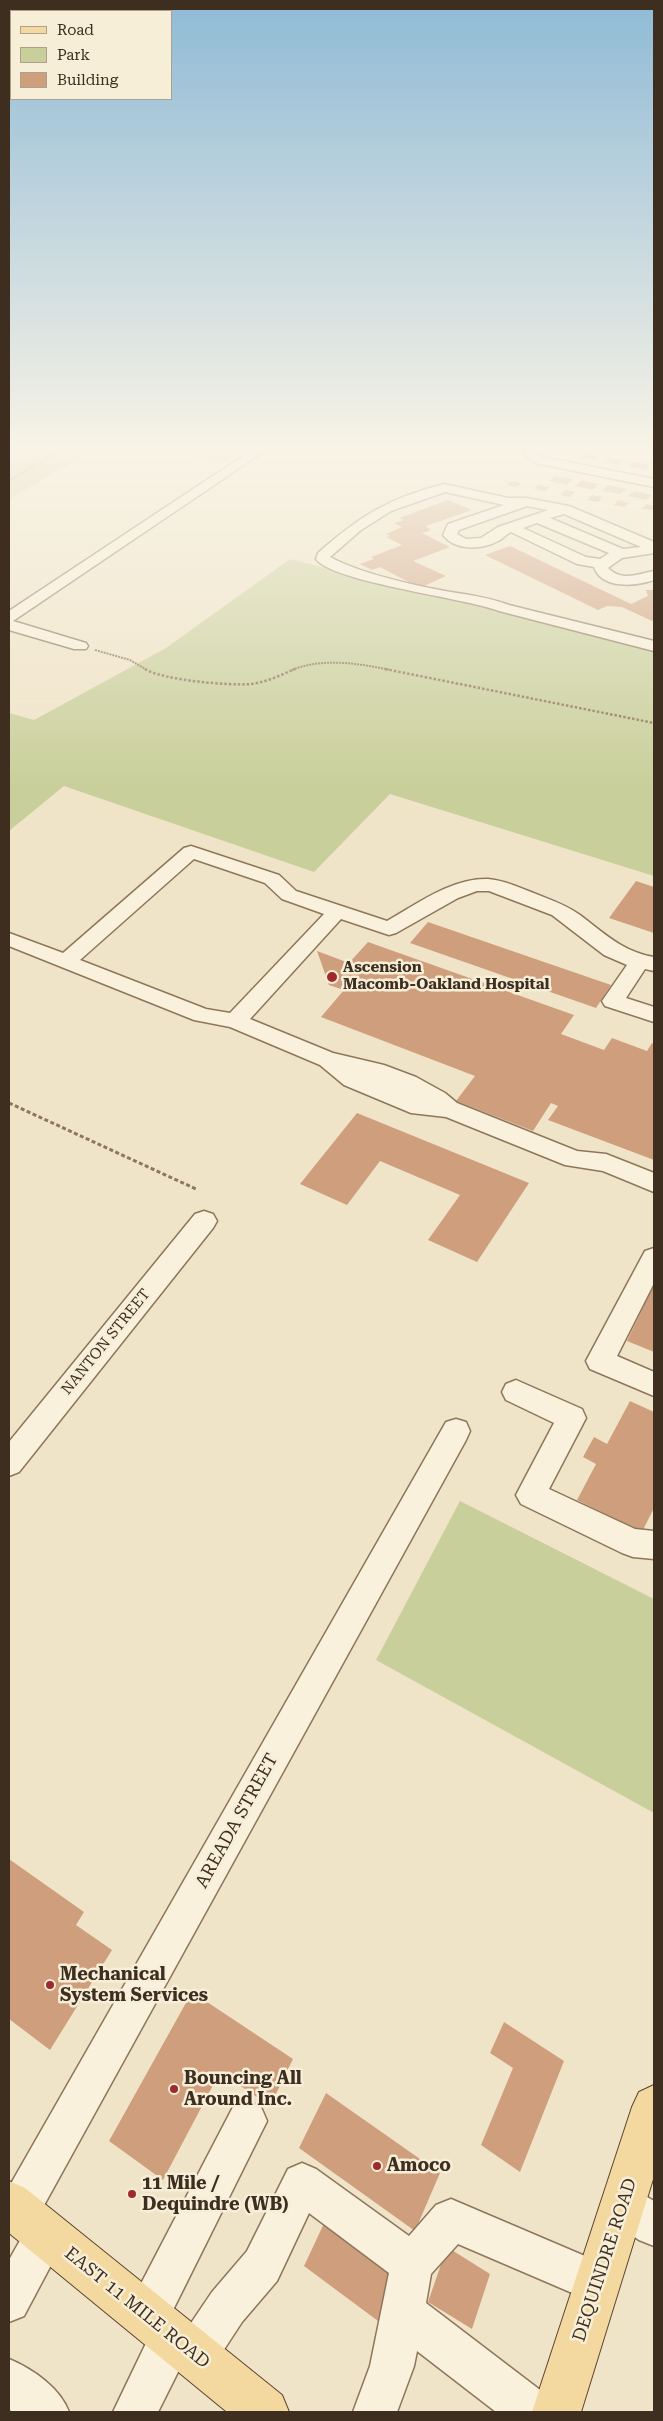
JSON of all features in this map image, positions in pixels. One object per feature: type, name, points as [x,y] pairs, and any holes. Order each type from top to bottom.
[{"type":"main road","name":"DEQUINDRE ROAD","points":[[556,2412],[598,2283],[638,2214],[654,2107]]},
{"type":"main road","name":"EAST 11 MILE ROAD","points":[[24,2217],[265,2412]]},
{"type":"street","points":[[9,618],[94,561]]},
{"type":"street","points":[[327,561],[365,576],[444,595],[486,601],[504,608],[654,646]]},
{"type":"street","points":[[582,561],[602,564],[607,561]]},
{"type":"street","points":[[602,564],[601,568],[605,573],[625,580],[644,579],[654,575]]},
{"type":"street","points":[[9,625],[80,646]]},
{"type":"street","points":[[72,957],[191,852],[272,879],[289,895],[389,929],[442,899],[467,888],[487,885],[505,888],[562,912],[613,953],[647,963],[613,1001],[654,1015]]},
{"type":"street","points":[[235,1021],[338,912]]},
{"type":"street","points":[[9,923],[72,957],[202,1015],[235,1021],[328,1060],[367,1067],[436,1096],[449,1109],[574,1159],[606,1163],[654,1183]]},
{"type":"street","points":[[9,939],[72,957]]},
{"type":"street","points":[[574,1159],[596,1177],[654,1201]]},
{"type":"street","name":"NANTON STREET","points":[[9,1463],[204,1221]]},
{"type":"street","points":[[654,1258],[600,1361],[654,1384]]},
{"type":"street","points":[[516,1392],[572,1418],[531,1495],[633,1543],[654,1544]]},
{"type":"street","name":"AREADA STREET","points":[[9,2301],[24,2217],[456,1431]]},
{"type":"street","points":[[134,2412],[171,2336],[247,2121]]},
{"type":"street","points":[[171,2336],[227,2307],[262,2266],[302,2183],[412,2264]]},
{"type":"street","points":[[376,2412],[392,2366],[412,2264],[451,2220],[598,2283]]},
{"type":"street","points":[[402,2312],[532,2412]]},
{"type":"street","points":[[9,2381],[47,2412]]},
{"type":"path","points":[[80,646],[130,660],[148,671],[169,677],[251,684],[275,678],[302,666],[325,662],[375,667],[654,723]]},
{"type":"path","points":[[9,1103],[196,1189]]},
{"type":"green space","points":[[287,561],[298,561],[654,651],[654,876],[390,794],[314,872],[64,786],[9,831],[9,713],[34,720],[166,648]]},
{"type":"green space","points":[[460,1501],[654,1599],[654,1813],[376,1660]]},
{"type":"building","points":[[368,561],[413,561],[446,576],[420,588],[380,567],[372,570],[360,564]]},
{"type":"building","points":[[497,561],[541,561],[631,604],[648,596],[646,590],[654,590],[654,620],[652,621],[622,607],[607,606],[598,610]]},
{"type":"building","points":[[636,881],[654,887],[654,933],[609,918]]},
{"type":"building","points":[[428,922],[611,985],[596,1008],[410,943]]},
{"type":"building","points":[[368,942],[574,1015],[561,1034],[604,1050],[612,1038],[647,1051],[652,1043],[654,1044],[654,1160],[548,1120],[558,1106],[551,1103],[533,1131],[456,1101],[475,1076],[321,1017],[344,990],[329,985],[317,951],[349,963]]},
{"type":"building","points":[[357,1113],[529,1183],[477,1262],[428,1240],[460,1195],[380,1161],[347,1205],[300,1184]]},
{"type":"building","points":[[652,1289],[654,1290],[654,1352],[627,1341]]},
{"type":"building","points":[[630,1401],[654,1412],[654,1508],[642,1532],[577,1500],[596,1464],[583,1457],[594,1437],[607,1444]]},
{"type":"building","name":"Mechanical System Services","points":[[9,1859],[84,1912],[76,1925],[112,1950],[50,2050],[9,2019]]},
{"type":"building","name":"Bouncing All Around Inc.","points":[[192,1992],[293,2059],[270,2106],[220,2072],[163,2180],[109,2141]]},
{"type":"building","points":[[504,2022],[564,2061],[520,2172],[481,2145],[513,2068],[490,2053]]},
{"type":"building","points":[[326,2093],[440,2173],[415,2231],[299,2148]]},
{"type":"building","points":[[327,2217],[400,2269],[378,2321],[304,2266]]},
{"type":"building","points":[[447,2247],[490,2274],[472,2329],[428,2302]]},
{"type":"place","name":"Ascension Macomb-Oakland Hospital","points":[[332,977]]},
{"type":"place","name":"Mechanical System Services","points":[[50,1985]]},
{"type":"place","name":"Bouncing All Around Inc.","points":[[174,2089]]},
{"type":"place","name":"Amoco","points":[[377,2166]]},
{"type":"place","name":"11 Mile / Dequindre (WB)","points":[[132,2194]]}]
